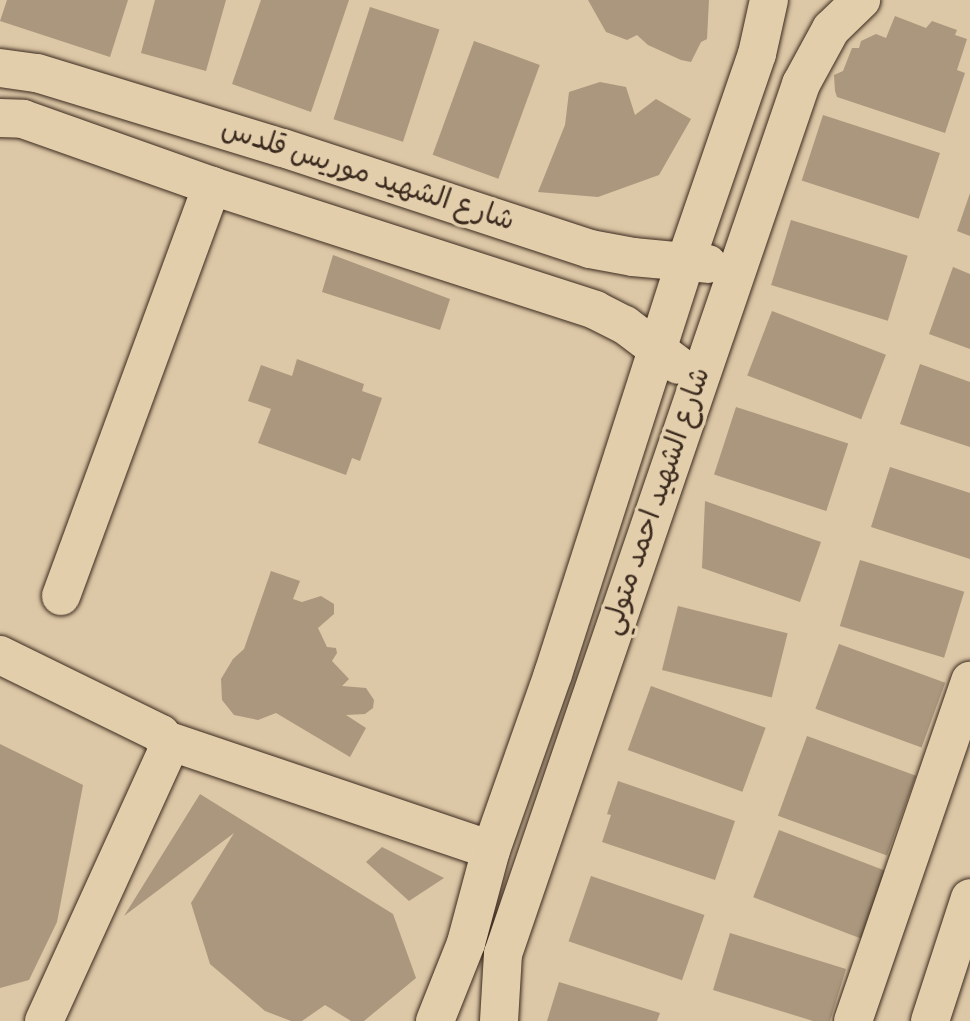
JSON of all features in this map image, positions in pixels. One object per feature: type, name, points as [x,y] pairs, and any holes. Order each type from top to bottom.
[{"type":"street","name":"شارع الشهيد احمد متولي","points":[[435,1021],[466,943],[492,850],[553,674],[685,263],[757,54],[768,0]]},
{"type":"street","name":"شارع الشهيد احمد متولي","points":[[499,1021],[503,954],[801,84],[831,29],[861,0]]},
{"type":"street","name":"شارع الشهيد موريس قلدس","points":[[0,68],[37,73],[283,148],[577,245],[633,257],[738,265]]},
{"type":"street","points":[[12,119],[37,73]]},
{"type":"street","name":"شارع الشهيد موريس قلدس","points":[[12,119],[595,310],[625,325],[701,382]]},
{"type":"street","points":[[61,596],[212,186]]},
{"type":"street","points":[[0,655],[154,730],[166,740],[492,850]]},
{"type":"street","points":[[853,1021],[970,681]]},
{"type":"street","points":[[44,1021],[165,757],[166,740]]},
{"type":"street","points":[[930,1021],[970,898]]},
{"type":"street","points":[[466,943],[503,954]]},
{"type":"building","points":[[7,0],[128,0],[110,57],[0,21]]},
{"type":"building","points":[[155,0],[226,0],[206,71],[141,53]]},
{"type":"building","points":[[261,0],[349,0],[311,112],[232,84]]},
{"type":"building","points":[[588,0],[709,0],[707,39],[701,42],[691,62],[681,60],[648,45],[637,35],[627,40],[606,32]]},
{"type":"building","points":[[370,7],[439,30],[403,142],[334,119]]},
{"type":"building","points":[[895,16],[926,28],[932,21],[957,30],[955,35],[967,39],[957,70],[965,73],[945,133],[837,97],[834,75],[843,71],[852,48],[859,48],[861,41],[876,34],[886,38]]},
{"type":"building","points":[[474,41],[540,65],[498,179],[433,155]]},
{"type":"building","points":[[600,82],[626,87],[635,115],[656,99],[691,119],[659,175],[598,197],[538,192],[565,125],[569,92]]},
{"type":"building","points":[[823,115],[940,153],[919,219],[802,181]]},
{"type":"building","points":[[970,193],[970,236],[957,231]]},
{"type":"building","points":[[791,220],[908,256],[888,321],[771,285]]},
{"type":"building","points":[[333,255],[450,299],[440,330],[322,292]]},
{"type":"building","points":[[953,267],[970,274],[970,349],[929,334]]},
{"type":"building","points":[[772,311],[886,355],[861,419],[747,375]]},
{"type":"building","points":[[297,359],[364,384],[362,391],[382,398],[360,461],[352,458],[346,475],[258,443],[271,409],[248,401],[261,365],[292,376]]},
{"type":"building","points":[[920,364],[970,382],[970,447],[900,424]]},
{"type":"building","points":[[736,407],[848,443],[826,511],[714,475]]},
{"type":"building","points":[[890,467],[970,493],[970,559],[871,527]]},
{"type":"building","points":[[705,501],[821,542],[800,602],[702,568]]},
{"type":"building","points":[[860,560],[964,592],[944,658],[840,626]]},
{"type":"building","points":[[271,571],[300,581],[293,599],[302,602],[321,596],[334,604],[334,614],[318,628],[327,647],[336,648],[337,653],[332,661],[349,679],[342,686],[366,688],[374,700],[373,708],[365,714],[346,715],[366,728],[350,757],[276,713],[258,720],[234,715],[222,700],[221,679],[233,659],[244,649]]},
{"type":"building","points":[[678,606],[788,633],[772,697],[662,670]]},
{"type":"building","points":[[839,644],[945,683],[922,747],[815,709]]},
{"type":"building","points":[[651,686],[766,728],[742,792],[628,750]]},
{"type":"building","points":[[807,736],[916,776],[887,856],[778,816]]},
{"type":"building","points":[[0,744],[83,785],[57,922],[29,980],[0,988]]},
{"type":"building","points":[[618,781],[735,821],[715,880],[602,842],[611,815],[607,814]]},
{"type":"building","points":[[200,794],[393,914],[416,978],[364,1021],[351,1021],[325,1005],[302,1021],[291,1021],[265,1011],[210,964],[191,903],[234,833],[124,916]]},
{"type":"building","points":[[779,830],[887,872],[861,939],[753,897]]},
{"type":"building","points":[[382,847],[444,878],[409,901],[366,862]]},
{"type":"building","points":[[591,876],[704,915],[682,980],[569,941]]},
{"type":"building","points":[[730,933],[846,969],[830,1021],[813,1021],[713,990]]},
{"type":"building","points":[[559,982],[660,1013],[657,1021],[547,1021]]}]
